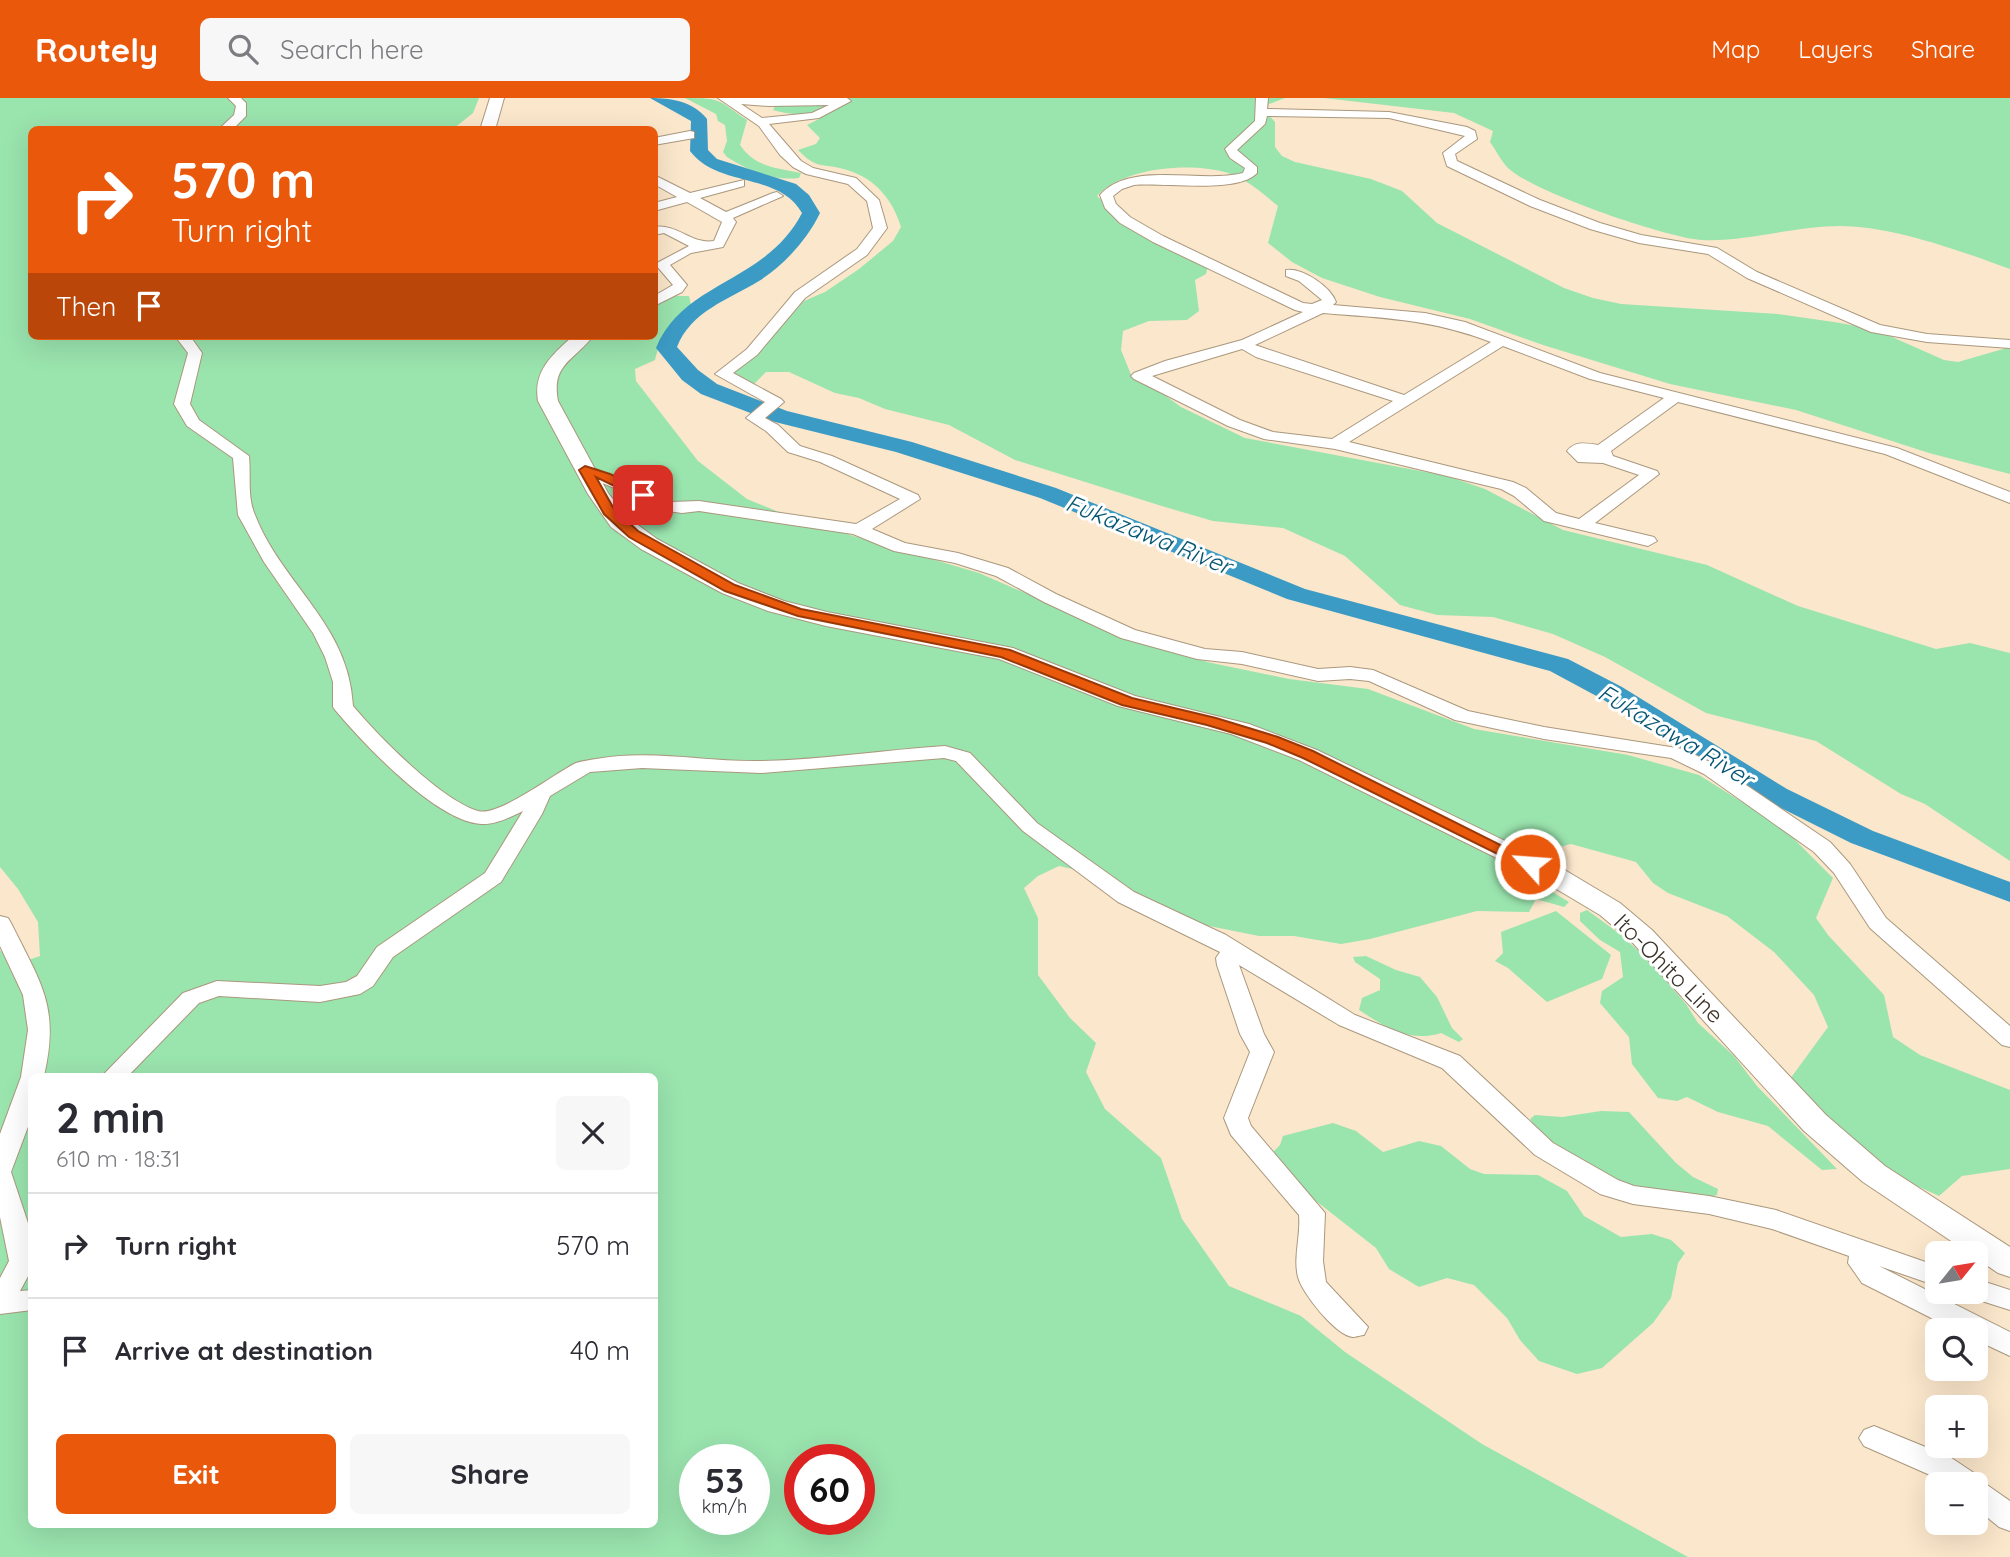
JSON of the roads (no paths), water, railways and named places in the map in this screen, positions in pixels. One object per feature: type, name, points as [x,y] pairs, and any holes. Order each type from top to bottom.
[{"type":"main road","points":[[487,126],[497,98]]},
{"type":"main road","name":"Ito-Ohito Line","points":[[580,340],[547,374],[544,388],[548,401],[609,511],[633,534],[730,588],[807,615],[1005,653],[1127,701],[1211,721],[1272,740],[1308,755],[1553,876],[1611,909],[1643,936],[1815,1123],[1874,1174],[2010,1264]]},
{"type":"street","points":[[229,126],[240,116],[242,104],[234,98]]},
{"type":"street","points":[[731,99],[769,103],[848,99]]},
{"type":"street","points":[[731,99],[760,122],[797,164],[818,173],[846,177],[873,200],[880,228],[862,252],[800,295],[752,352],[723,374],[776,403],[754,418],[772,428],[794,449],[826,459],[912,499],[871,524],[857,529]]},
{"type":"street","points":[[760,122],[815,116],[848,99]]},
{"type":"street","points":[[2010,344],[1927,338],[1875,328],[1752,275],[1712,251],[1628,236],[1595,226],[1535,203],[1451,163],[1449,153],[1471,139],[1471,134],[1389,115],[1262,105],[1261,122],[1231,149],[1234,155],[1251,167],[1251,173],[1247,176],[1214,183],[1130,181],[1117,185],[1105,195],[1110,205],[1125,220],[1158,239],[1290,303],[1314,309],[1425,317],[1460,325],[1572,369],[1865,443],[1909,457],[2010,498]]},
{"type":"street","points":[[658,141],[690,135]]},
{"type":"street","points":[[658,181],[725,217],[729,222],[721,241],[674,258],[662,266],[677,280],[679,287],[658,300]]},
{"type":"street","points":[[658,205],[740,183]]},
{"type":"street","points":[[725,217],[777,196]]},
{"type":"street","points":[[658,230],[666,229],[702,247]]},
{"type":"street","points":[[658,252],[674,258]]},
{"type":"street","points":[[1291,273],[1304,278],[1329,299],[1329,302],[1247,343],[1170,364],[1139,376],[1234,423],[1270,436],[1335,444],[1507,485],[1520,492],[1550,517],[1647,541]]},
{"type":"street","points":[[185,340],[195,353],[182,404],[193,423],[240,456],[245,511],[254,533],[284,581],[327,638],[341,668],[345,691],[343,707],[359,728],[450,806],[467,816],[494,816],[584,767],[613,762],[741,767],[955,753],[974,765],[1030,827],[1110,887],[1235,950],[1285,984],[1347,1020],[1451,1062],[1544,1149],[1609,1187],[1633,1195],[1749,1213],[1925,1272]]},
{"type":"street","points":[[1335,444],[1502,341]]},
{"type":"street","points":[[1247,343],[1249,348],[1261,354],[1405,400]]},
{"type":"street","points":[[1582,525],[1651,474],[1602,454],[1675,397]]},
{"type":"street","points":[[585,470],[677,509],[699,506],[857,529],[900,547],[958,558],[1002,572],[1050,598],[1128,634],[1204,655],[1242,658],[1318,675],[1350,673],[1373,676],[1462,716],[1544,733],[1676,753],[1711,770],[1822,847],[1842,869],[1878,923],[2010,1039]]},
{"type":"street","points":[[117,1073],[191,998],[218,988],[320,994],[352,989],[365,981],[384,952],[492,877],[532,814],[543,789]]},
{"type":"street","points":[[0,923],[30,977],[40,1013],[41,1046],[33,1073]]},
{"type":"street","points":[[1235,950],[1227,958],[1228,965],[1252,1034],[1262,1052],[1237,1118],[1240,1129],[1312,1213],[1314,1228],[1311,1276],[1320,1293],[1354,1327]]},
{"type":"street","points":[[0,1304],[22,1261],[18,1233],[0,1172],[28,1089]]},
{"type":"street","points":[[1864,1250],[1861,1262],[1872,1276],[2010,1345]]},
{"type":"street","points":[[1988,1293],[2010,1300]]},
{"type":"street","points":[[0,1304],[28,1300]]},
{"type":"street","points":[[1874,1438],[1949,1472]]},
{"type":"street","points":[[1988,1500],[2010,1517]]},
{"type":"waterway","name":"Fukazawa River","points":[[658,98],[689,111],[699,119],[699,151],[711,163],[790,188],[803,199],[811,213],[797,235],[766,267],[694,310],[672,333],[666,348],[690,375],[709,389],[779,416],[904,447],[1048,493],[1296,594],[1559,665],[1612,693],[1777,795],[1862,837],[2010,893]]}]
